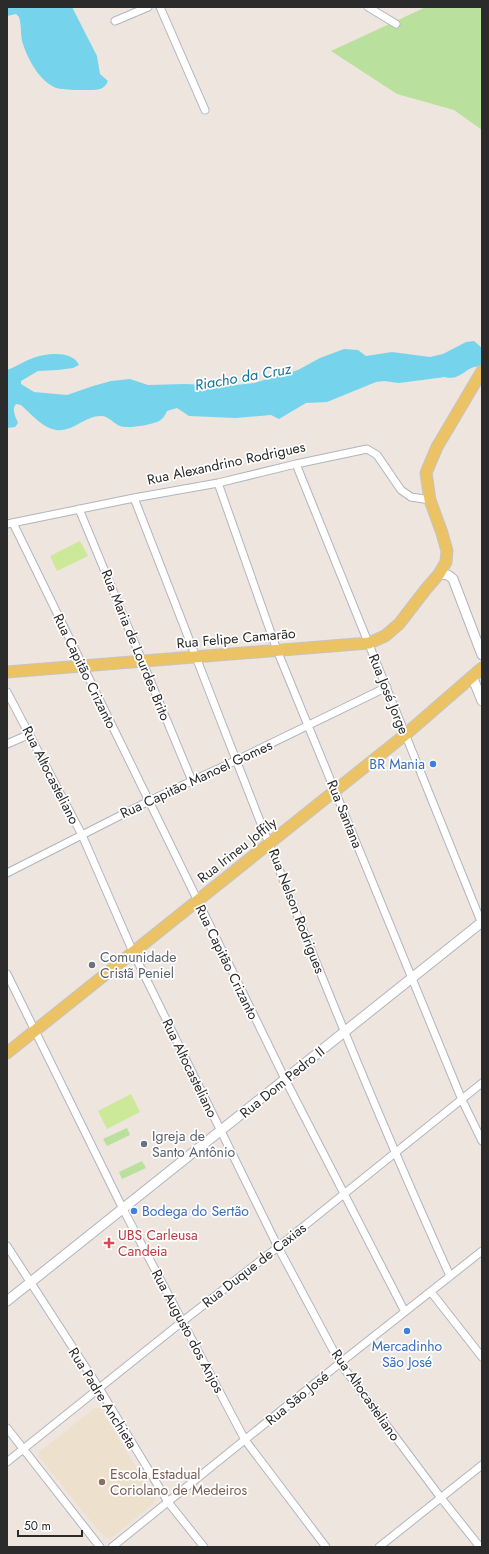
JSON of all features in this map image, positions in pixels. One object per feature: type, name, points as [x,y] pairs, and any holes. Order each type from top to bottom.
[{"type":"main road","name":"Rua Felipe Camarão","points":[[7,672],[369,643],[385,636],[399,624],[439,574],[446,562],[447,551],[430,500],[426,472],[437,447],[482,371]]},
{"type":"main road","name":"Rua Irineu Joffily","points":[[7,1053],[406,734],[482,668]]},
{"type":"street","points":[[115,21],[148,7]]},
{"type":"street","points":[[160,7],[205,110]]},
{"type":"street","points":[[368,7],[396,24]]},
{"type":"street","name":"Rua Alexandrino Rodrigues","points":[[10,523],[218,483],[367,449],[377,455],[401,490],[410,497],[430,500]]},
{"type":"street","name":"Rua José Jorge","points":[[296,464],[482,923]]},
{"type":"street","name":"Rua Santana","points":[[218,483],[277,650],[462,1100],[482,1141]]},
{"type":"street","name":"Rua Nelson Rodrigues","points":[[134,498],[344,1032],[395,1153],[450,1276]]},
{"type":"street","name":"Rua Maria de Lourdes Brito","points":[[79,509],[192,781]]},
{"type":"street","name":"Rua Capitão Crizanto","points":[[10,523],[83,666],[285,1079],[405,1312]]},
{"type":"street","points":[[439,574],[448,575],[453,579],[482,655]]},
{"type":"street","points":[[472,676],[482,701]]},
{"type":"street","name":"Rua Capitão Manoel Gomes","points":[[7,873],[149,801],[387,687]]},
{"type":"street","name":"Rua Altocasteliano","points":[[7,692],[82,835],[133,952],[278,1247],[340,1363],[441,1498],[480,1547]]},
{"type":"street","points":[[7,744],[30,734]]},
{"type":"street","name":"Rua Dom Pedro II","points":[[7,1301],[482,923]]},
{"type":"street","name":"Rua Augusto dos Anjos","points":[[7,974],[123,1209],[245,1440],[326,1547]]},
{"type":"street","name":"Rua Duque de Caxias","points":[[7,1462],[482,1083]]},
{"type":"street","name":"Rua Padre Anchieta","points":[[7,1246],[98,1388],[168,1502],[204,1547]]},
{"type":"street","name":"Rua São José","points":[[112,1547],[340,1363],[482,1251]]},
{"type":"street","points":[[431,1292],[482,1357]]},
{"type":"street","points":[[7,1428],[100,1547]]},
{"type":"street","points":[[380,1547],[482,1465]]},
{"type":"shaded area","name":"Escola Estadual Coriolano de Medeiros","points":[[95,1408],[100,1408],[155,1498],[154,1503],[110,1539],[105,1537],[98,1530],[39,1457],[39,1452]]},
{"type":"green space","points":[[426,7],[482,7],[482,130],[454,110],[397,94],[331,51]]},
{"type":"green space","points":[[80,541],[88,556],[57,571],[50,556]]},
{"type":"green space","points":[[131,1094],[140,1112],[107,1129],[98,1111]]},
{"type":"green space","points":[[127,1128],[130,1135],[107,1146],[103,1139]]},
{"type":"green space","points":[[142,1161],[146,1168],[122,1179],[119,1172]]},
{"type":"water","points":[[7,7],[72,7],[97,56],[100,74],[108,81],[104,87],[93,90],[62,89],[49,84],[37,72],[25,50],[22,41],[19,17],[16,14],[7,16]]},
{"type":"water","points":[[474,341],[482,348],[482,367],[477,366],[451,378],[445,377],[399,383],[384,381],[376,382],[327,402],[306,403],[279,419],[271,415],[236,418],[189,416],[177,408],[167,411],[163,418],[159,421],[144,425],[124,427],[104,416],[101,416],[88,419],[65,430],[59,430],[43,425],[21,405],[16,404],[14,411],[18,423],[15,427],[7,428],[7,370],[38,356],[51,354],[65,355],[76,360],[79,365],[73,368],[38,371],[21,381],[21,384],[34,392],[67,395],[111,381],[130,379],[148,385],[185,384],[227,386],[254,383],[298,370],[320,358],[344,349],[358,350],[366,356],[392,352],[430,357],[443,354],[466,342]]},
{"type":"place","name":"BR Mania","points":[[433,764]]},
{"type":"place","name":"Comunidade Cristã Peniel","points":[[92,965]]},
{"type":"place","name":"Igreja de Santo Antônio","points":[[144,1144]]},
{"type":"place","name":"Bodega do Sertão","points":[[134,1211]]},
{"type":"place","name":"UBS Carleusa Candeia","points":[[109,1243]]},
{"type":"place","name":"Mercadinho São José","points":[[407,1331]]},
{"type":"place","name":"Escola Estadual Coriolano de Medeiros","points":[[102,1482]]},
{"type":"water label","name":"Riacho da Cruz","points":[[243,377]]}]
